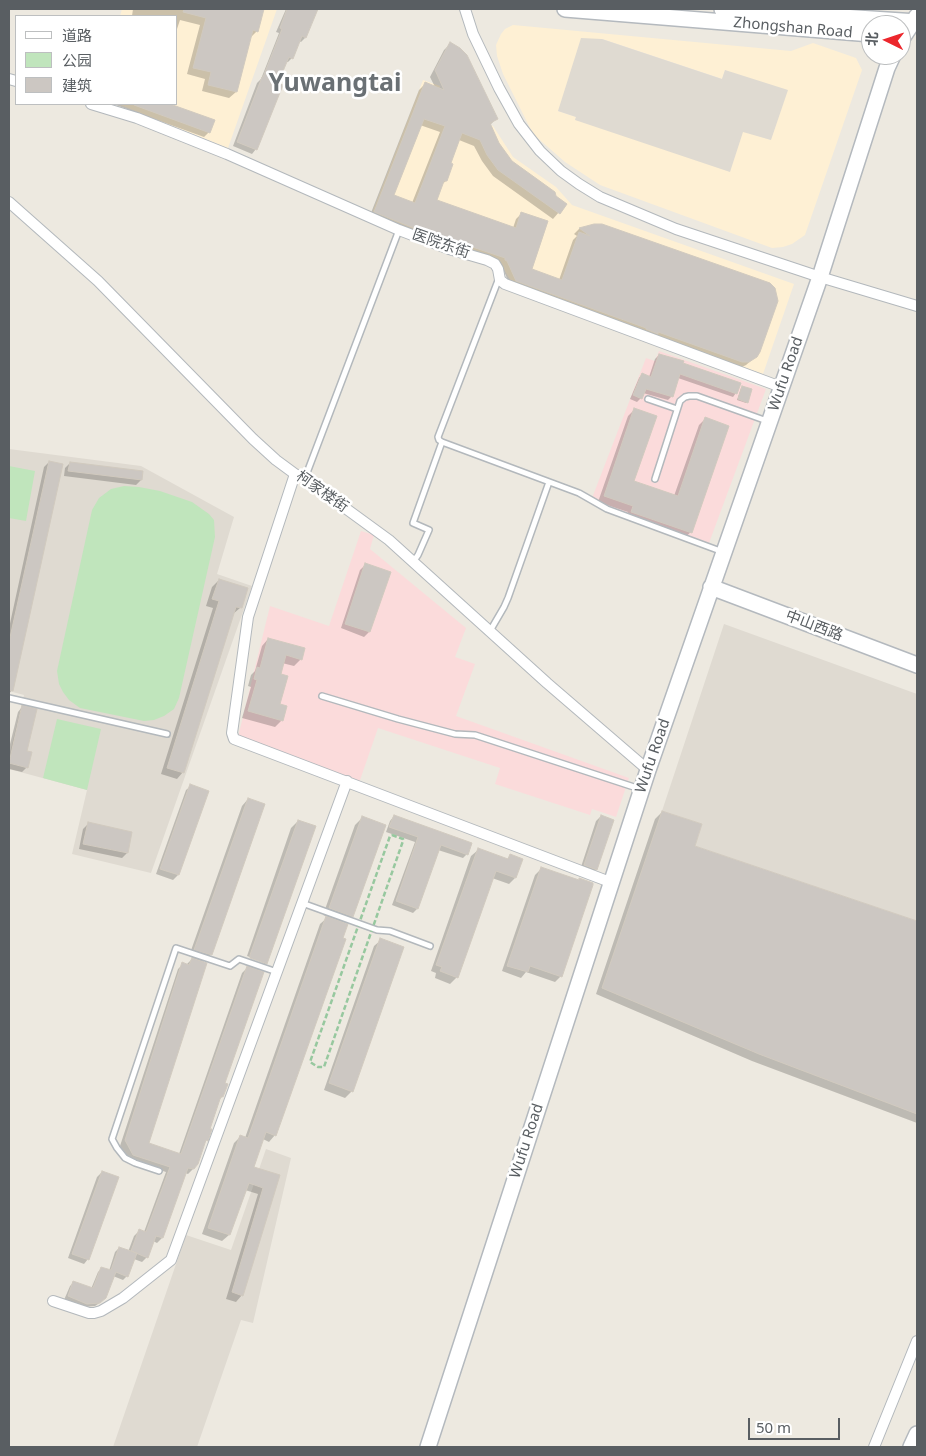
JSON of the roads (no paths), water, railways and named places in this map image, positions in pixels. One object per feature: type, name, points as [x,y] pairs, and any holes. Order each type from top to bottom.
[{"type":"street","points":[[465,9],[473,34],[519,124],[540,151],[561,171],[579,184],[600,197],[676,229],[820,277],[917,306]]},
{"type":"street","name":"Zhongshan Road","points":[[565,9],[861,33]]},
{"type":"street","name":"Zhongshan Road","points":[[722,9],[861,17]]},
{"type":"street","points":[[778,13],[820,9]]},
{"type":"street","name":"Wufu Road","points":[[428,1447],[610,882],[820,277],[886,65]]},
{"type":"street","name":"医院东街","points":[[94,105],[137,118],[227,154],[400,230],[449,249],[487,260],[495,264],[500,280],[505,284],[782,387]]},
{"type":"street","name":"柯家楼街","points":[[9,202],[98,281],[252,439],[276,460],[388,540],[554,690],[648,770]]},
{"type":"street","points":[[300,476],[248,617],[232,734],[234,739],[610,882]]},
{"type":"street","name":"中山西路","points":[[711,588],[917,664]]},
{"type":"street","points":[[53,1301],[88,1313],[101,1311],[123,1298],[171,1260],[347,781]]},
{"type":"street","points":[[874,1447],[917,1340]]},
{"type":"street","points":[[911,1447],[917,1434]]},
{"type":"lane","points":[[300,476],[400,230]]},
{"type":"lane","points":[[499,276],[438,436],[439,440],[579,493],[607,509],[723,552]]},
{"type":"lane","points":[[655,479],[677,409],[680,401],[685,397],[697,396],[769,422]]},
{"type":"lane","points":[[648,399],[677,409]]},
{"type":"lane","points":[[413,562],[429,530],[413,523],[442,442]]},
{"type":"lane","points":[[490,631],[508,598],[549,482]]},
{"type":"lane","points":[[322,696],[454,734],[475,735],[641,790]]},
{"type":"lane","points":[[9,698],[167,734]]},
{"type":"lane","points":[[302,903],[430,946]]},
{"type":"lane","points":[[159,1171],[125,1158],[116,1148],[112,1139],[176,948],[230,966],[238,959],[277,972]]},
{"type":"district","name":"Yuwangtai","points":[[335,84]]}]
